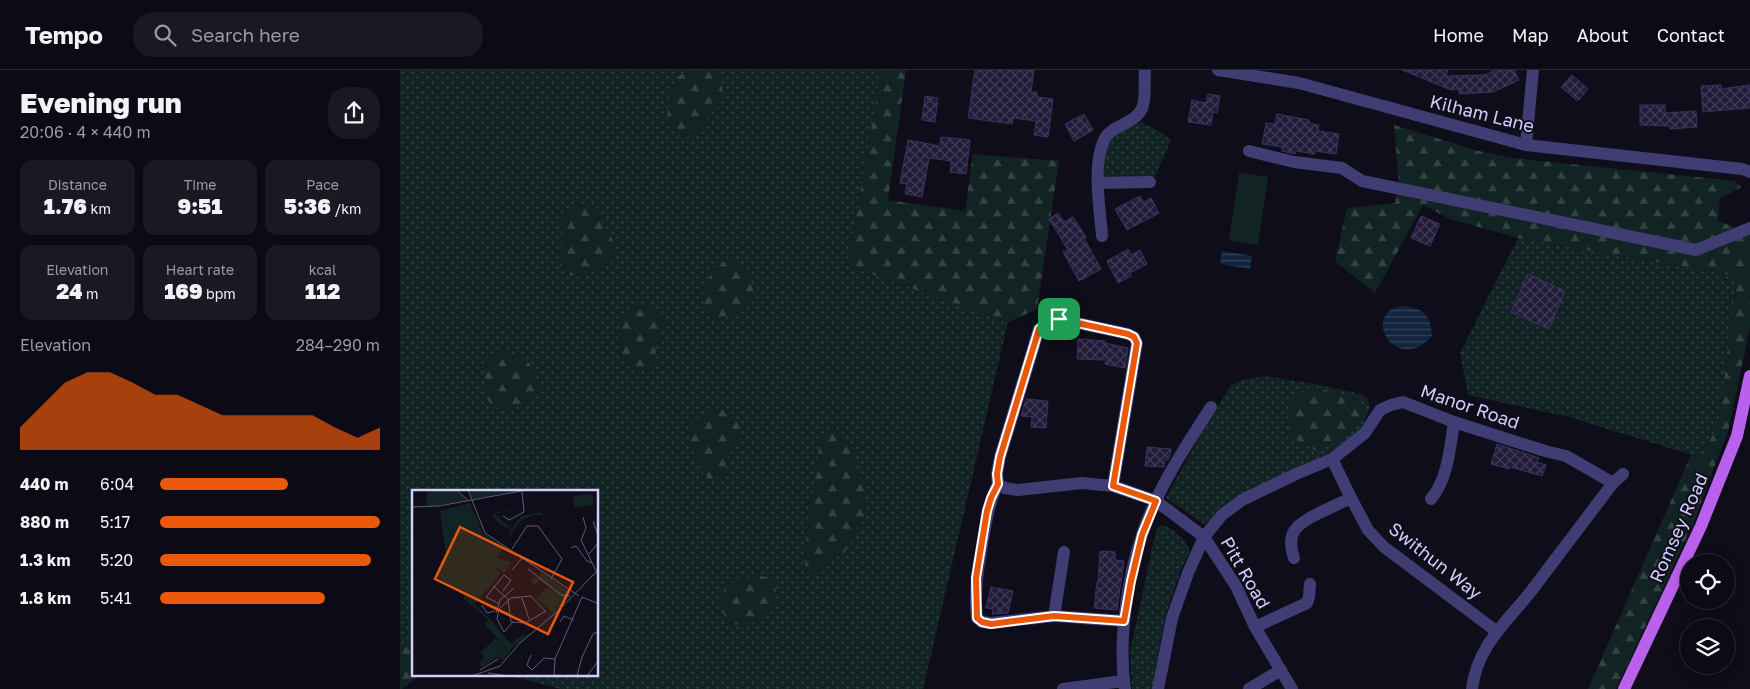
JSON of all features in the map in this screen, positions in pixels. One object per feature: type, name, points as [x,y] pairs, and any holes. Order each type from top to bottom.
[{"type":"main road","name":"Romsey Road","points":[[1624,689],[1701,526],[1737,436],[1750,376]]},
{"type":"street","points":[[1102,236],[1097,169],[1104,139],[1110,132],[1130,121],[1143,106],[1145,70]]},
{"type":"street","name":"Kilham Lane","points":[[1218,70],[1299,82],[1526,145],[1747,170]]},
{"type":"street","points":[[1526,145],[1533,70]]},
{"type":"street","points":[[1249,151],[1294,162],[1342,168],[1362,181],[1696,250],[1750,228]]},
{"type":"street","points":[[1098,183],[1150,182]]},
{"type":"street","points":[[1113,486],[1137,343],[1134,337],[1128,334],[1059,319],[1046,323],[1039,329],[1000,457],[997,474],[998,484],[987,511],[976,578],[977,618],[982,622],[991,624],[1054,616],[1124,621]]},
{"type":"street","name":"Manor Road","points":[[1158,689],[1172,618],[1188,573],[1204,537],[1222,515],[1242,500],[1332,459],[1365,433],[1380,410],[1391,404],[1403,402],[1454,422],[1566,456],[1618,479],[1517,608],[1496,631],[1481,655],[1469,689]]},
{"type":"street","points":[[1063,689],[1124,685],[1122,653],[1124,621],[1142,535],[1156,501],[1186,445],[1211,407]]},
{"type":"street","points":[[1432,498],[1438,491],[1445,469],[1454,422]]},
{"type":"street","name":"Swithun Way","points":[[1332,459],[1368,530],[1384,547],[1496,631]]},
{"type":"street","name":"Pitt Road","points":[[998,484],[1005,488],[1018,490],[1082,483],[1113,486],[1156,501],[1204,537],[1236,586],[1255,627],[1292,689]]},
{"type":"street","points":[[1294,558],[1291,544],[1296,526],[1351,498]]},
{"type":"street","points":[[1054,616],[1064,552]]},
{"type":"street","points":[[1255,627],[1307,603],[1310,584]]},
{"type":"street","points":[[1249,689],[1281,670]]},
{"type":"green space","points":[[400,70],[881,70],[848,266],[1008,322],[923,689],[560,689],[511,676],[599,676],[599,490],[412,490],[412,648],[400,644]]},
{"type":"green space","points":[[686,70],[716,70],[723,92],[720,105],[708,117],[702,128],[687,138],[675,131],[667,117],[670,95],[676,79]]},
{"type":"green space","points":[[881,70],[906,70],[888,200],[965,211],[973,154],[1059,161],[1037,309],[1008,322],[848,266]]},
{"type":"green space","points":[[1141,122],[1159,131],[1171,140],[1155,177],[1104,178],[1102,167],[1107,147],[1119,132]]},
{"type":"green space","points":[[1394,125],[1479,151],[1513,158],[1735,181],[1741,187],[1720,199],[1718,221],[1743,230],[1750,229],[1750,327],[1728,432],[1694,522],[1616,689],[1588,689],[1691,455],[1702,458],[1719,421],[1737,276],[1518,238],[1450,219],[1423,205],[1375,293],[1335,261],[1347,208],[1395,203],[1399,186]]},
{"type":"green space","points":[[1239,173],[1268,177],[1258,245],[1229,240]]},
{"type":"green space","points":[[579,204],[597,211],[615,245],[615,256],[593,271],[575,276],[568,275],[560,267],[563,238],[562,214],[568,208]]},
{"type":"green space","points":[[1518,238],[1737,276],[1719,421],[1702,458],[1569,417],[1468,395],[1460,353]]},
{"type":"green space","points":[[726,260],[738,261],[745,267],[752,283],[753,293],[750,302],[742,310],[717,320],[706,313],[702,295],[712,272]]},
{"type":"green space","points":[[637,305],[652,306],[663,313],[664,327],[656,347],[654,366],[636,371],[622,359],[618,348],[618,337],[620,319]]},
{"type":"green space","points":[[501,350],[523,357],[531,366],[540,387],[536,394],[527,401],[507,408],[495,407],[491,404],[485,388],[486,358]]},
{"type":"green space","points":[[1266,376],[1361,394],[1367,398],[1370,407],[1362,428],[1325,455],[1233,499],[1211,520],[1204,524],[1166,498],[1197,441],[1231,385],[1246,379]]},
{"type":"green space","points":[[1310,387],[1360,397],[1364,413],[1344,436],[1317,451],[1298,442],[1289,429],[1287,411],[1294,397]]},
{"type":"green space","points":[[719,408],[735,419],[740,427],[742,438],[737,441],[731,450],[724,475],[712,480],[703,473],[690,440],[692,422],[701,415]]},
{"type":"green space","points":[[835,427],[845,436],[853,451],[857,469],[863,483],[866,504],[864,518],[844,553],[827,561],[816,574],[805,574],[807,525],[820,441],[826,430]]},
{"type":"green space","points":[[1161,525],[1179,535],[1186,543],[1190,552],[1181,569],[1165,617],[1152,689],[1132,689],[1130,652],[1156,530]]},
{"type":"green space","points":[[762,576],[769,578],[775,586],[776,591],[770,614],[751,623],[741,625],[730,624],[723,613],[721,603],[725,588],[740,580]]},
{"type":"green space","points":[[400,644],[412,648],[412,676],[419,676],[400,689]]},
{"type":"water","points":[[1222,251],[1252,256],[1250,269],[1220,264]]},
{"type":"water","points":[[1401,306],[1420,310],[1430,322],[1432,336],[1420,346],[1409,349],[1399,348],[1391,343],[1385,335],[1383,327],[1384,318],[1391,309]]},
{"type":"building","points":[[975,70],[1034,70],[1031,92],[1037,92],[1037,97],[1053,99],[1048,137],[1034,135],[1036,121],[1013,118],[1012,124],[968,118]]},
{"type":"building","points":[[1402,70],[1448,70],[1446,76],[1485,75],[1495,70],[1514,70],[1519,80],[1493,92],[1459,94],[1459,89],[1451,90]]},
{"type":"building","points":[[1572,75],[1588,89],[1578,101],[1561,87]]},
{"type":"building","points":[[1721,85],[1721,89],[1750,85],[1750,108],[1703,112],[1701,86]]},
{"type":"building","points":[[1208,94],[1220,96],[1217,113],[1213,112],[1211,125],[1188,122],[1192,100],[1206,103]]},
{"type":"building","points":[[925,96],[938,98],[935,122],[922,120]]},
{"type":"building","points":[[1640,105],[1665,105],[1665,113],[1696,111],[1697,127],[1670,129],[1670,126],[1640,125]]},
{"type":"building","points":[[1084,114],[1093,130],[1074,141],[1065,124]]},
{"type":"building","points":[[1277,114],[1309,120],[1309,123],[1319,125],[1318,131],[1339,134],[1336,154],[1315,151],[1315,154],[1296,151],[1295,154],[1282,151],[1282,147],[1262,144],[1266,123],[1275,124]]},
{"type":"building","points":[[941,137],[970,140],[966,174],[950,172],[951,161],[929,158],[922,197],[905,194],[907,184],[900,183],[908,140],[940,146]]},
{"type":"building","points":[[1140,196],[1144,202],[1151,198],[1159,213],[1127,230],[1115,209]]},
{"type":"building","points":[[1058,213],[1064,222],[1073,217],[1086,237],[1084,238],[1101,269],[1079,281],[1063,252],[1068,250],[1049,219]]},
{"type":"building","points":[[1421,216],[1440,224],[1430,246],[1411,238]]},
{"type":"building","points":[[1128,249],[1131,255],[1140,250],[1147,264],[1130,273],[1131,276],[1118,283],[1107,261]]},
{"type":"building","points":[[1528,274],[1565,291],[1549,329],[1511,312]]},
{"type":"building","points":[[1078,339],[1105,341],[1105,343],[1128,348],[1125,368],[1105,364],[1106,360],[1077,359]]},
{"type":"building","points":[[1026,399],[1048,401],[1046,428],[1031,427],[1032,417],[1021,416]]},
{"type":"building","points":[[1497,444],[1539,458],[1537,462],[1546,465],[1542,476],[1491,464]]},
{"type":"building","points":[[1147,447],[1171,449],[1168,460],[1165,459],[1164,467],[1145,466]]},
{"type":"building","points":[[1100,551],[1115,552],[1115,560],[1124,561],[1117,610],[1094,608]]},
{"type":"building","points":[[991,587],[1013,591],[1008,613],[992,614],[993,609],[986,608]]},
{"type":"route","points":[[1059,319],[1128,334],[1134,337],[1137,343],[1113,486],[1156,501],[1142,535],[1124,621],[1054,616],[991,624],[982,622],[977,618],[976,578],[987,511],[998,484],[997,474],[1000,457],[1039,329],[1046,323],[1059,319]]}]
